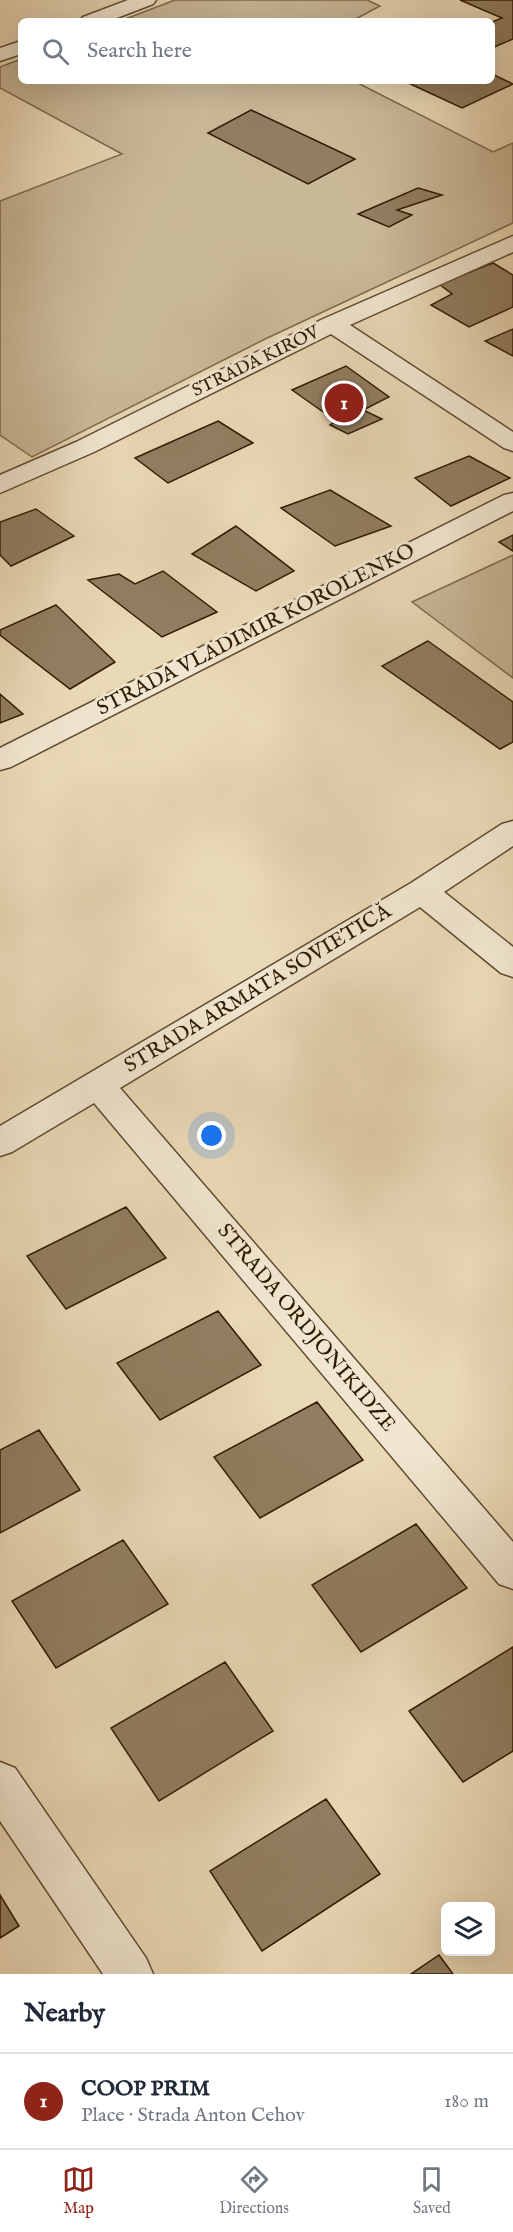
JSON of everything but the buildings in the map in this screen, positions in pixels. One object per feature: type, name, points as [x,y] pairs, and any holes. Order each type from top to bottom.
[{"type":"street","points":[[98,18],[146,0]]},
{"type":"street","points":[[0,55],[18,48]]},
{"type":"street","name":"STRADA KIROV","points":[[12,480],[85,447],[332,324],[513,243]]},
{"type":"street","points":[[332,324],[513,443]]},
{"type":"street","points":[[0,458],[12,480]]},
{"type":"street","name":"STRADA VLADIMIR KOROLENKO","points":[[0,760],[513,501]]},
{"type":"street","name":"STRADA ARMATA SOVIETICĂ","points":[[0,1143],[422,891],[513,831]]},
{"type":"street","points":[[422,891],[513,965]]},
{"type":"street","name":"STRADA ORDJONIKIDZE","points":[[98,1084],[513,1571]]},
{"type":"street","points":[[0,1783],[130,1974]]},
{"type":"shaded area","points":[[175,0],[367,0],[380,6],[358,18],[128,18]]},
{"type":"shaded area","points":[[18,60],[18,84],[360,84],[493,152],[513,143],[513,223],[263,340],[32,457],[0,435],[0,201],[122,154],[0,88],[0,67]]},
{"type":"shaded area","points":[[513,555],[513,678],[412,602]]},
{"type":"place","name":"COOP PRIM","points":[[344,403]]}]
